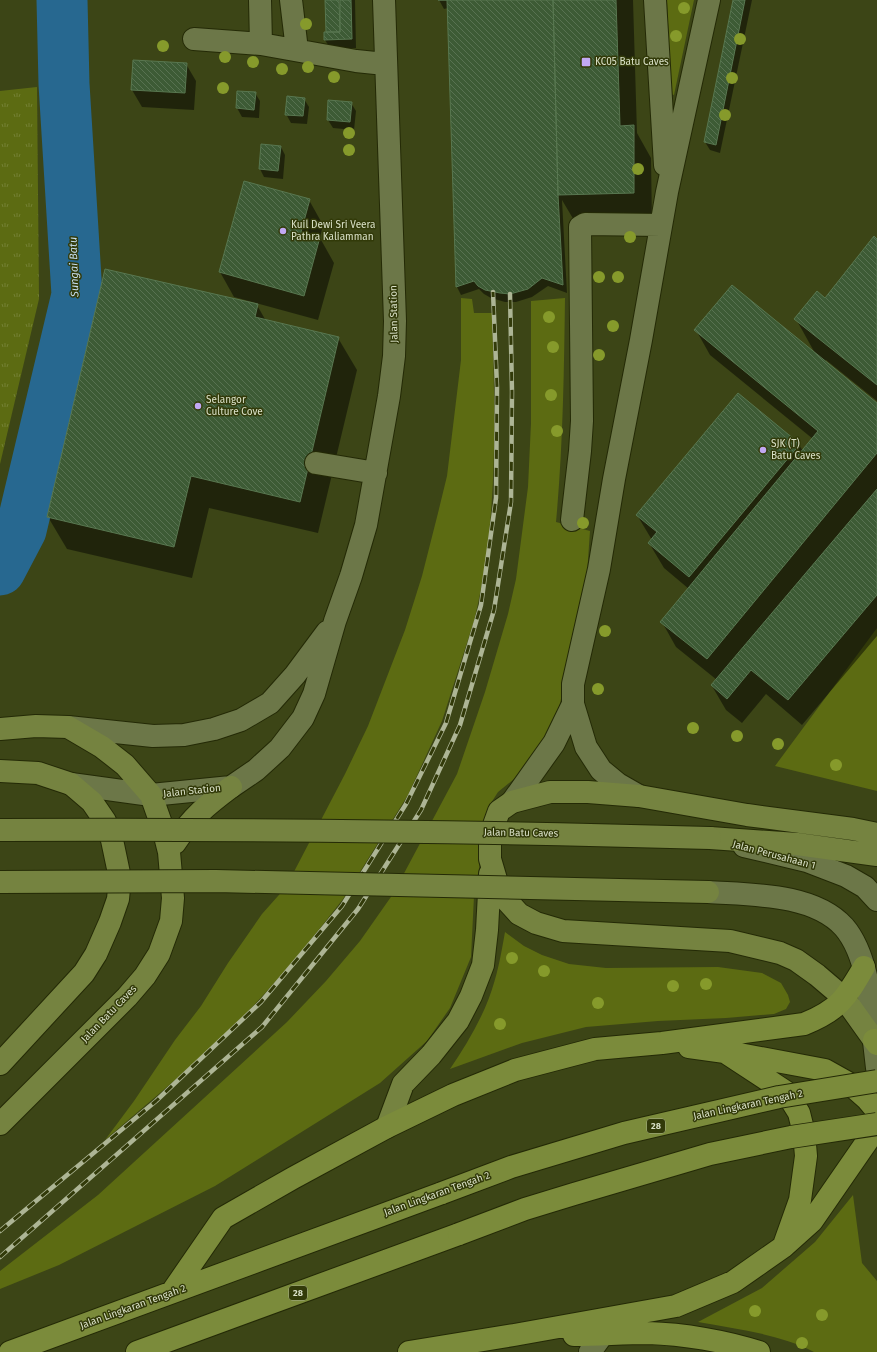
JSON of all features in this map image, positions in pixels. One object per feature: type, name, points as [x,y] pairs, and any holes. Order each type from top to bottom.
[{"type":"highway","points":[[172,1292],[223,1218],[387,1127],[453,1095],[515,1070],[595,1049],[662,1043],[804,1024],[819,1018],[836,1007],[844,998],[864,967]]},
{"type":"highway","points":[[662,1043],[725,1052],[825,1070],[850,1084],[877,1110]]},
{"type":"highway","points":[[725,1052],[786,1092],[799,1113],[804,1133],[806,1156],[800,1200],[783,1247]]},
{"type":"highway","name":"Jalan Lingkaran Tengah 2","points":[[10,1352],[511,1167],[624,1133],[779,1097],[877,1081]]},
{"type":"highway","points":[[409,1352],[676,1306],[733,1282],[783,1247],[812,1221],[877,1126]]},
{"type":"highway","name":"28","points":[[137,1352],[525,1209],[567,1196],[710,1154],[791,1137],[877,1126]]},
{"type":"highway","points":[[514,1335],[649,1333],[695,1338],[747,1348],[759,1352]]},
{"type":"main road","name":"Jalan Batu Caves","points":[[0,729],[36,726],[68,727],[102,747],[125,765],[151,795],[164,832],[169,852],[173,898],[171,921],[159,954],[145,976],[127,997],[0,1124]]},
{"type":"main road","points":[[0,772],[38,773],[71,784],[92,802],[105,821],[117,858],[120,878],[118,899],[110,922],[96,954],[84,973],[0,1064]]},
{"type":"main road","points":[[169,852],[184,829],[200,811],[231,787]]},
{"type":"main road","points":[[387,1127],[403,1084],[431,1055],[458,1021],[471,996],[483,965],[488,930],[490,836],[499,811],[512,802],[550,792],[588,792],[639,796],[747,816],[853,829],[877,834]]},
{"type":"main road","name":"Jalan Batu Caves","points":[[0,830],[178,829],[574,834],[710,838],[798,844],[877,855]]},
{"type":"main road","points":[[490,860],[500,893],[518,914],[536,923],[563,931],[730,941],[780,953],[796,960],[844,998],[875,1042]]},
{"type":"main road","points":[[0,882],[216,881],[708,892]]},
{"type":"street","points":[[260,0],[261,44]]},
{"type":"street","points":[[291,0],[297,50]]},
{"type":"street","name":"Jalan Station","points":[[71,784],[151,795],[231,787],[256,770],[280,748],[303,718],[314,694],[335,621],[351,576],[366,525],[389,396],[394,356],[395,321],[384,0]]},
{"type":"street","points":[[655,0],[667,192]]},
{"type":"street","points":[[639,796],[618,784],[602,770],[586,747],[573,704],[573,684],[599,569],[614,479],[641,340],[667,192],[709,0]]},
{"type":"street","points":[[194,39],[261,44],[356,61],[385,64]]},
{"type":"street","points":[[572,520],[582,421],[580,228],[586,224],[661,225]]},
{"type":"street","points":[[316,463],[376,473]]},
{"type":"street","name":"Jalan Station","points":[[68,727],[153,736],[184,735],[214,729],[241,720],[270,703],[295,675],[335,621]]},
{"type":"street","points":[[512,802],[554,743],[573,704]]},
{"type":"street","name":"Jalan Perusahaan 1","points":[[710,838],[807,861],[846,876],[865,887],[877,900]]},
{"type":"street","points":[[708,892],[794,900],[830,915],[844,927],[854,941],[864,967],[875,1042],[877,1068]]},
{"type":"street","points":[[590,1352],[602,1334]]},
{"type":"green space","points":[[667,0],[694,0],[674,95],[671,94]]},
{"type":"green space","points":[[37,87],[39,299],[0,464],[0,91]]},
{"type":"green space","points":[[461,298],[472,299],[474,313],[492,313],[494,468],[488,545],[482,583],[474,621],[442,721],[408,795],[343,899],[322,926],[278,979],[219,1040],[105,1140],[134,1101],[175,1040],[201,1006],[228,963],[262,914],[286,887],[345,774],[368,726],[405,630],[422,576],[447,476],[461,360]]},
{"type":"green space","points":[[565,298],[562,438],[556,522],[590,531],[586,589],[558,712],[537,751],[514,779],[498,792],[491,803],[474,896],[471,957],[450,1008],[427,1041],[380,1083],[215,1186],[59,1265],[0,1289],[0,1271],[98,1195],[287,1022],[326,981],[360,941],[393,894],[457,774],[485,692],[508,614],[516,579],[528,487],[531,423],[531,301]]},
{"type":"green space","points":[[877,628],[877,791],[775,766]]},
{"type":"green space","points":[[505,932],[524,946],[542,955],[569,964],[606,968],[718,967],[762,973],[781,983],[790,1002],[786,1009],[774,1014],[586,1027],[522,1043],[450,1069],[481,1017],[489,998],[497,974]]},
{"type":"green space","points":[[853,1195],[862,1263],[877,1281],[877,1352],[814,1352],[772,1336],[698,1322],[762,1288],[815,1242]]},
{"type":"building","points":[[325,0],[339,0],[340,32],[326,32]]},
{"type":"building","points":[[340,0],[351,0],[352,39],[324,40],[324,32],[340,32]]},
{"type":"building","points":[[447,0],[553,0],[558,195],[563,285],[542,278],[528,289],[510,294],[485,290],[478,286],[474,281],[456,287]]},
{"type":"building","name":"KC05 Batu Caves","points":[[553,0],[616,0],[620,126],[634,125],[634,193],[558,195]]},
{"type":"building","points":[[733,0],[745,0],[716,145],[704,142]]},
{"type":"building","points":[[133,60],[187,63],[185,93],[131,90]]},
{"type":"building","points":[[237,91],[256,92],[254,110],[236,108]]},
{"type":"building","points":[[287,96],[305,98],[303,116],[285,115]]},
{"type":"building","points":[[328,100],[352,102],[350,122],[327,120]]},
{"type":"building","points":[[261,144],[281,146],[278,171],[259,169]]},
{"type":"building","points":[[244,181],[310,199],[301,232],[320,237],[304,296],[219,272]]},
{"type":"building","points":[[874,236],[877,239],[877,385],[794,319],[817,291],[825,298]]},
{"type":"building","name":"Selangor Culture Cove","points":[[105,269],[258,304],[255,317],[339,337],[300,502],[191,476],[174,547],[47,517]]},
{"type":"building","points":[[732,285],[877,403],[877,453],[707,659],[660,622],[818,431],[694,330]]},
{"type":"building","points":[[738,393],[800,444],[689,577],[648,543],[657,532],[636,515]]},
{"type":"building","points":[[877,489],[877,595],[788,700],[751,670],[727,699],[711,685]]},
{"type":"waterway","name":"Sungai Batu","points":[[0,570],[21,530],[77,295],[64,84],[62,0]]},
{"type":"railway","points":[[0,1231],[156,1101],[261,1002],[342,906],[406,804],[446,723],[481,605],[496,498],[497,387],[493,292]]},
{"type":"railway","points":[[0,1257],[262,1027],[358,909],[421,810],[460,725],[494,610],[511,502],[512,392],[510,294]]},
{"type":"place","name":"KC05 Batu Caves","points":[[586,62]]},
{"type":"place","name":"Kuil Dewi Sri Veera Pathra Kaliamman","points":[[283,231]]},
{"type":"place","name":"Selangor Culture Cove","points":[[198,406]]},
{"type":"place","name":"SJK (T) Batu Caves","points":[[763,450]]}]
